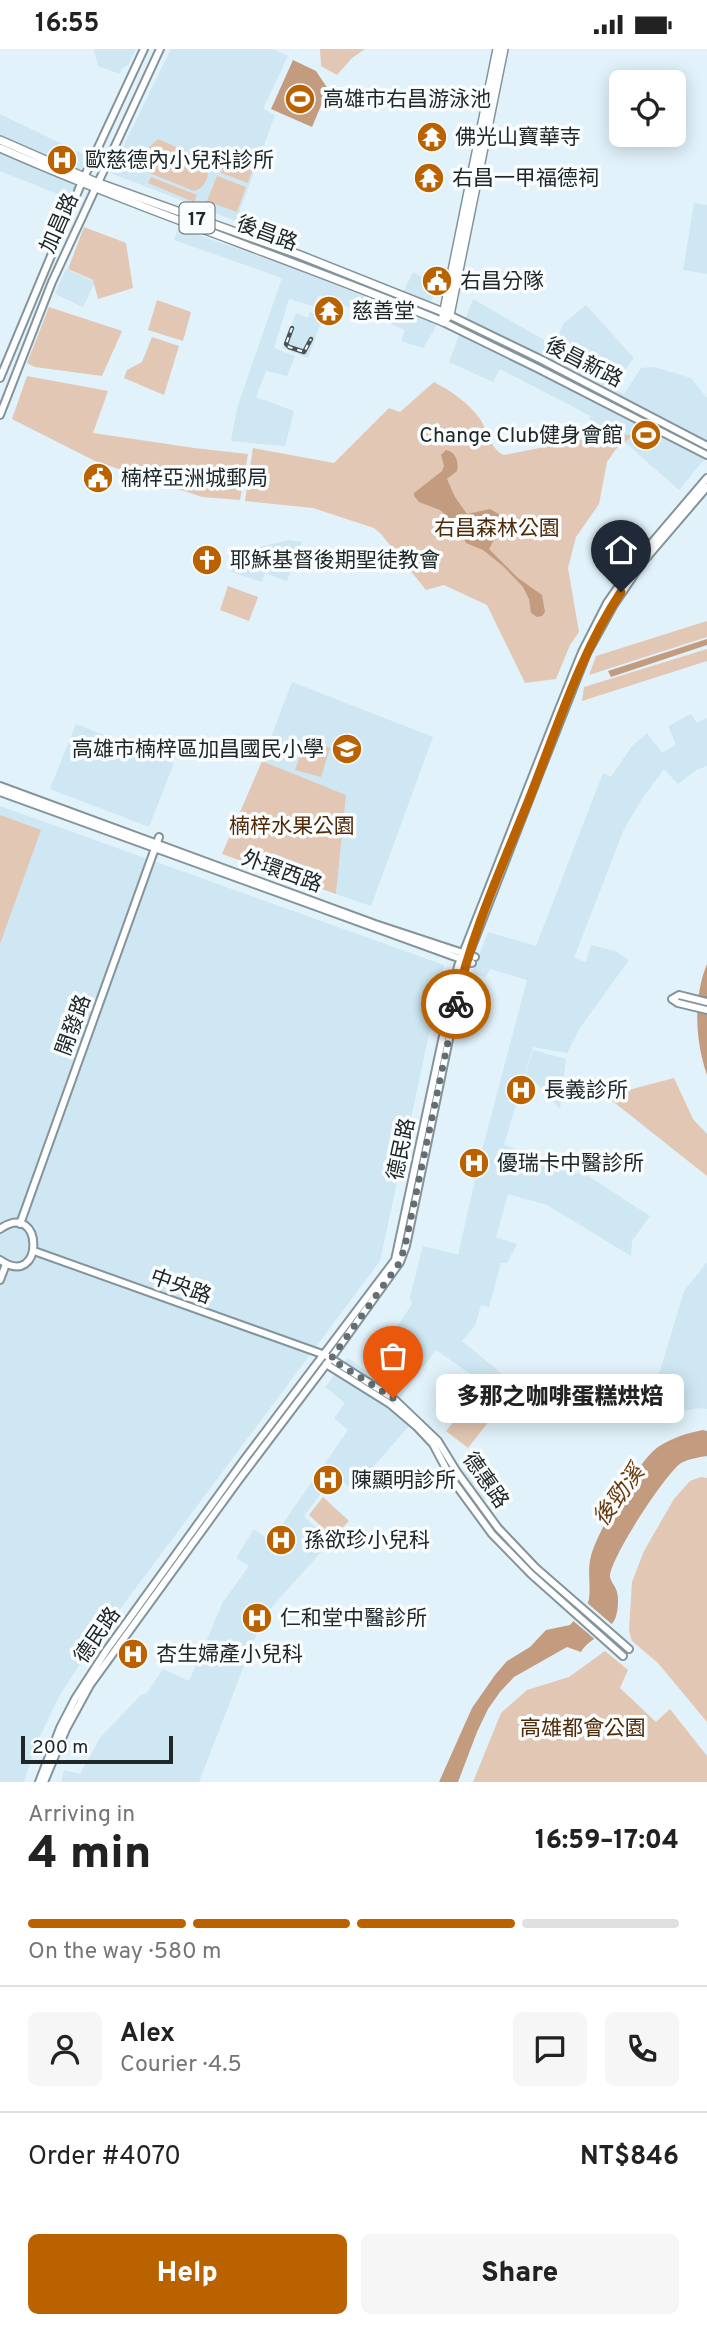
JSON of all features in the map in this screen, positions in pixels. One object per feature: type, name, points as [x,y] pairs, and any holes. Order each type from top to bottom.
[{"type":"main road","points":[[446,314],[498,49]]},
{"type":"main road","points":[[443,322],[503,49]]},
{"type":"main road","name":"後昌路","points":[[0,140],[83,180]]},
{"type":"main road","name":"後昌路","points":[[0,148],[443,322]]},
{"type":"main road","name":"後昌路","points":[[95,185],[300,255],[446,314]]},
{"type":"street","name":"加昌路","points":[[0,378],[83,180],[144,49]]},
{"type":"street","name":"加昌路","points":[[0,415],[48,290],[160,49]]},
{"type":"street","name":"後昌新路","points":[[446,314],[707,446]]},
{"type":"street","name":"後昌新路","points":[[443,322],[707,455]]},
{"type":"street","name":"德民路","points":[[39,1782],[60,1728],[106,1651],[244,1460],[392,1275],[403,1254],[467,958],[564,696],[596,622],[638,559],[707,478]]},
{"type":"street","name":"德民路","points":[[467,958],[587,653],[602,624],[642,563],[707,487]]},
{"type":"street","name":"外環西路","points":[[0,786],[467,958]]},
{"type":"street","name":"外環西路","points":[[0,792],[157,843]]},
{"type":"street","name":"開發路","points":[[20,1224],[157,843]]},
{"type":"street","points":[[707,1002],[679,995],[672,999],[707,1010]]},
{"type":"street","points":[[0,1229],[9,1224],[20,1224],[32,1233],[35,1242],[34,1251],[27,1261],[22,1264],[3,1262],[0,1280]]},
{"type":"street","name":"中央路","points":[[34,1251],[324,1358]]},
{"type":"street","name":"德民路","points":[[44,1782],[66,1729],[90,1685],[324,1358]]},
{"type":"street","name":"德惠路","points":[[324,1358],[393,1398],[423,1424],[438,1441],[498,1528],[623,1656]]},
{"type":"street","name":"德惠路","points":[[563,1597],[629,1649]]},
{"type":"shaded area","points":[[94,49],[136,49],[120,74],[98,66]]},
{"type":"shaded area","points":[[171,49],[273,49],[288,56],[263,109],[275,115],[236,221],[110,173]]},
{"type":"shaded area","name":"高雄市右昌游泳池","points":[[293,60],[316,71],[328,89],[312,127],[271,109]]},
{"type":"shaded area","points":[[0,114],[87,156],[70,199],[0,171]]},
{"type":"shaded area","points":[[694,203],[707,205],[707,274],[683,270]]},
{"type":"shaded area","points":[[178,228],[296,269],[395,309],[413,272],[439,287],[426,309],[441,318],[423,348],[401,341],[405,330],[319,295],[313,306],[289,299],[274,348],[295,356],[287,376],[266,371],[256,397],[294,411],[285,446],[231,441],[237,408],[282,278],[174,240]]},
{"type":"shaded area","points":[[66,269],[95,282],[83,307],[55,294]]},
{"type":"shaded area","points":[[473,299],[553,345],[564,323],[586,305],[634,358],[611,388],[624,394],[641,368],[654,367],[691,378],[707,398],[707,456],[679,490],[611,430],[589,420],[591,416],[500,369],[493,382],[449,362]]},
{"type":"shaded area","points":[[310,312],[323,317],[308,358],[283,348],[296,313],[308,318]]},
{"type":"shaded area","points":[[446,450],[454,455],[457,461],[457,471],[447,479],[455,497],[467,514],[490,509],[500,515],[504,522],[489,549],[518,578],[542,595],[545,612],[542,616],[537,617],[531,613],[529,599],[523,587],[503,566],[483,550],[466,543],[457,525],[440,510],[419,502],[414,496],[414,493],[442,471],[444,466],[441,455]]},
{"type":"shaded area","points":[[290,540],[302,542],[287,581],[265,573],[262,582],[231,572],[238,557],[259,547]]},
{"type":"shaded area","points":[[707,639],[707,645],[611,677],[608,671]]},
{"type":"shaded area","name":"高雄市楠梓區加昌國民小學","points":[[292,682],[433,737],[371,906],[336,894],[346,795],[262,761]]},
{"type":"shaded area","points":[[691,714],[697,723],[707,718],[707,766],[696,770],[678,784],[664,769],[642,799],[624,829],[574,958],[586,962],[591,945],[615,951],[629,960],[580,1028],[567,1053],[533,1047],[504,1145],[554,1162],[560,1170],[587,1175],[650,1216],[632,1241],[631,1256],[547,1205],[508,1194],[496,1237],[517,1244],[507,1263],[501,1263],[489,1307],[481,1305],[475,1326],[462,1341],[520,1389],[510,1402],[436,1350],[391,1410],[410,1425],[353,1490],[335,1475],[304,1516],[330,1542],[263,1617],[199,1782],[61,1782],[64,1770],[80,1774],[100,1738],[141,1695],[147,1693],[163,1669],[189,1681],[223,1602],[249,1566],[236,1558],[254,1529],[270,1542],[348,1430],[334,1418],[345,1403],[325,1387],[348,1358],[366,1371],[412,1304],[410,1297],[423,1246],[458,1255],[481,1154],[527,980],[490,969],[486,977],[472,973],[488,932],[536,946],[603,773],[611,777],[632,746],[647,733],[662,753],[676,745],[668,726]]},
{"type":"shaded area","points":[[76,724],[174,763],[149,827],[50,789]]},
{"type":"shaded area","points":[[0,806],[444,965],[380,1261],[85,1656],[60,1695],[37,1742],[24,1782],[0,1782]]},
{"type":"shaded area","points":[[707,964],[707,1075],[700,1048],[697,1019],[699,991]]},
{"type":"shaded area","points":[[533,1050],[566,1059],[560,1109],[537,1084],[524,1080]]},
{"type":"shaded area","points":[[707,1262],[707,1409],[698,1408],[676,1413],[652,1398],[684,1291]]},
{"type":"shaded area","name":"後勁溪","points":[[707,1431],[707,1456],[681,1463],[673,1470],[639,1518],[618,1554],[610,1577],[618,1599],[617,1613],[612,1624],[581,1652],[567,1647],[514,1677],[488,1709],[458,1782],[439,1782],[472,1708],[495,1675],[507,1661],[530,1647],[546,1630],[570,1625],[586,1606],[589,1599],[590,1561],[595,1545],[619,1498],[640,1467],[663,1444]]},
{"type":"shaded area","points":[[479,1457],[501,1486],[484,1499],[464,1472]]},
{"type":"green space","points":[[320,49],[365,49],[352,58],[337,75],[321,66]]},
{"type":"green space","points":[[158,139],[220,166],[218,170],[208,167],[206,182],[194,191],[147,172],[142,159],[145,151]]},
{"type":"green space","points":[[226,159],[253,168],[248,183],[221,173]]},
{"type":"green space","points":[[217,176],[246,187],[237,212],[207,201]]},
{"type":"green space","points":[[151,177],[197,195],[194,202],[148,183]]},
{"type":"green space","points":[[84,227],[126,243],[133,288],[98,299],[93,280],[68,269]]},
{"type":"green space","points":[[157,300],[191,312],[183,341],[148,330]]},
{"type":"green space","points":[[49,307],[122,331],[102,376],[35,367],[27,363]]},
{"type":"green space","points":[[152,337],[179,346],[164,395],[124,378],[127,370],[142,362]]},
{"type":"green space","points":[[27,376],[108,391],[93,433],[248,454],[240,500],[202,497],[95,461],[12,419]]},
{"type":"green space","name":"右昌森林公園","points":[[434,382],[470,407],[480,419],[495,449],[504,455],[579,440],[635,434],[616,449],[607,462],[599,504],[576,537],[568,568],[579,632],[570,645],[556,679],[525,683],[487,605],[444,585],[426,590],[374,528],[313,508],[245,501],[253,448],[334,463],[389,408],[400,412]]},
{"type":"green space","points":[[228,586],[258,597],[249,621],[220,610]]},
{"type":"green space","points":[[707,621],[707,637],[589,675],[596,656]]},
{"type":"green space","points":[[707,649],[707,661],[582,701],[584,687]]},
{"type":"green space","points":[[306,738],[330,748],[321,777],[295,770]]},
{"type":"green space","name":"楠梓水果公園","points":[[262,761],[346,795],[336,894],[222,854]]},
{"type":"green space","points":[[0,815],[41,830],[0,944]]},
{"type":"green space","points":[[674,1078],[693,1119],[707,1134],[707,1176],[606,1096]]},
{"type":"green space","points":[[475,1394],[497,1411],[468,1448],[446,1431]]},
{"type":"green space","points":[[707,1478],[707,1722],[658,1663],[632,1641],[629,1631],[632,1582],[644,1551],[674,1499],[690,1481]]},
{"type":"green space","points":[[323,1497],[349,1521],[333,1537],[309,1515]]},
{"type":"green space","name":"高雄都會公園","points":[[605,1651],[628,1670],[620,1688],[656,1722],[670,1709],[707,1756],[707,1782],[473,1782],[501,1713],[527,1690],[569,1677]]},
{"type":"pier","points":[[585,1601],[614,1626],[597,1641],[571,1619]]},
{"type":"railway","points":[[292,328],[286,344],[289,347],[304,352],[311,339]]},
{"type":"way so far","points":[[393,1398],[331,1359],[400,1262],[456,1004]]},
{"type":"place","name":"高雄市右昌游泳池","points":[[300,99]]},
{"type":"place","name":"佛光山寶華寺","points":[[432,137]]},
{"type":"place","name":"歐慈德內小兒科診所","points":[[62,160]]},
{"type":"place","name":"右昌一甲福德祠","points":[[429,178]]},
{"type":"place","name":"右昌分隊","points":[[437,281]]},
{"type":"place","name":"慈善堂","points":[[329,311]]},
{"type":"place","name":"Change Club健身會館","points":[[646,435]]},
{"type":"place","name":"楠梓亞洲城郵局","points":[[98,478]]},
{"type":"place","name":"耶穌基督後期聖徒教會","points":[[207,560]]},
{"type":"place","name":"高雄市楠梓區加昌國民小學","points":[[347,749]]},
{"type":"place","name":"長義診所","points":[[521,1090]]},
{"type":"place","name":"優瑞卡中醫診所","points":[[474,1163]]},
{"type":"place","name":"多那之咖啡蛋糕烘焙","points":[[393,1398]]},
{"type":"place","name":"陳顯明診所","points":[[328,1480]]},
{"type":"place","name":"孫欲珍小兒科","points":[[281,1540]]},
{"type":"place","name":"仁和堂中醫診所","points":[[257,1618]]},
{"type":"place","name":"杏生婦產小兒科","points":[[133,1654]]},
{"type":"route","points":[[456,1004],[470,948],[587,653],[621,592]]}]
